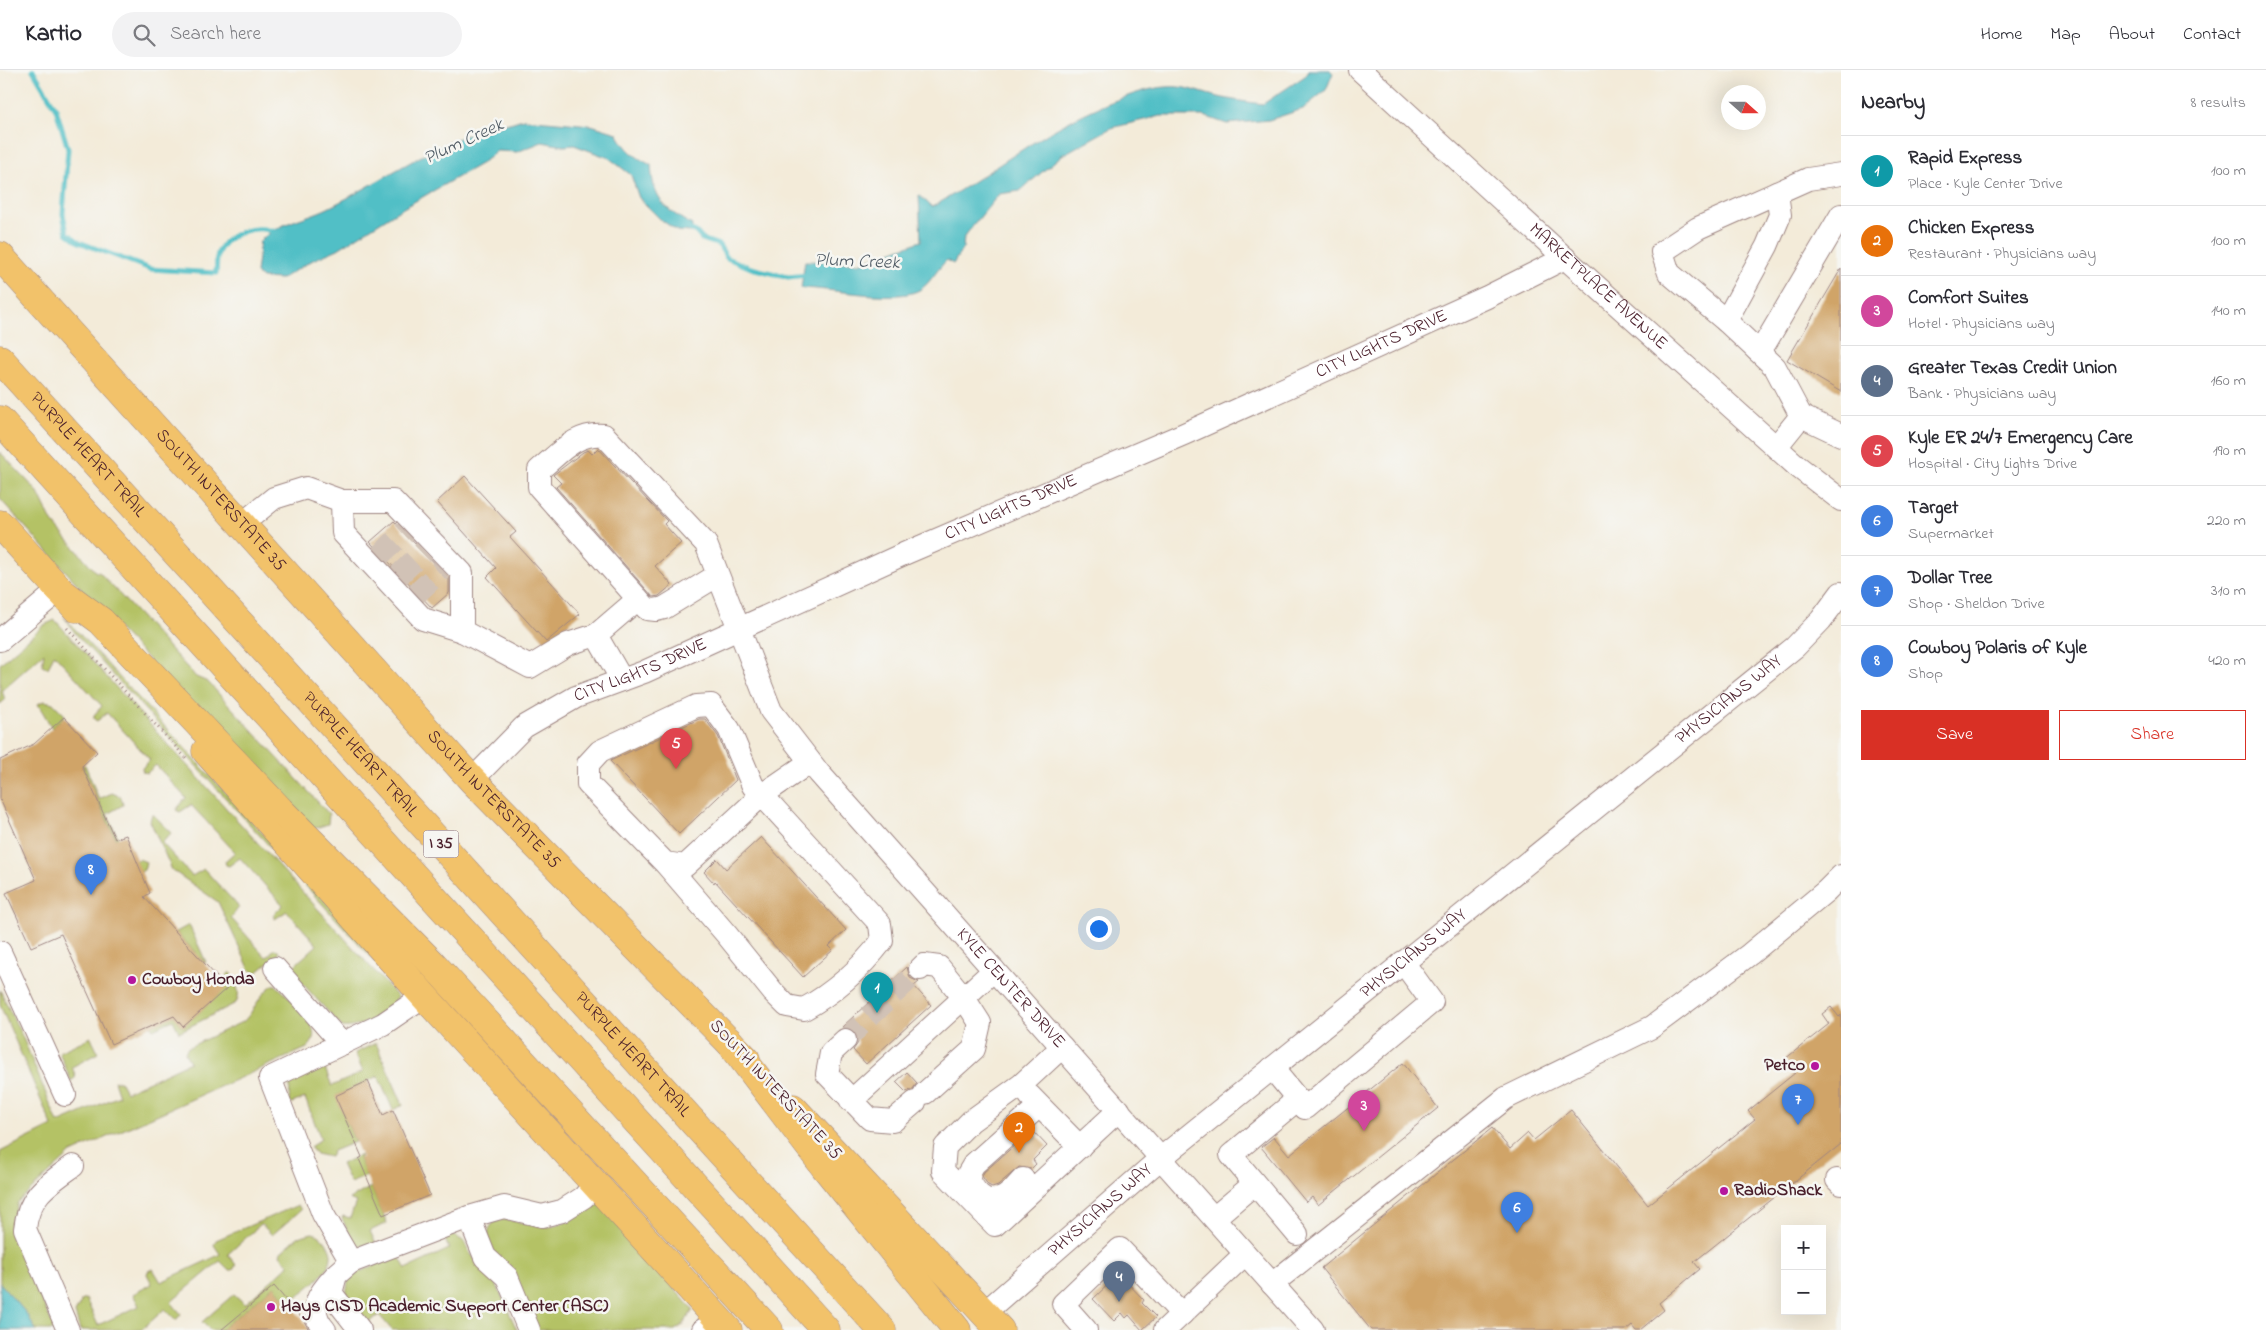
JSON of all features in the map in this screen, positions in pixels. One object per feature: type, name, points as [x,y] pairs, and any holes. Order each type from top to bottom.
[{"type":"main road","name":"SOUTH INTERSTATE 35","points":[[0,256],[472,780],[729,1041],[992,1321]]},
{"type":"main road","name":"PURPLE HEART TRAIL","points":[[0,358],[882,1330]]},
{"type":"main road","name":"I 35","points":[[0,420],[826,1330]]},
{"type":"main road","points":[[0,524],[319,876],[424,996],[595,1183],[717,1327]]},
{"type":"main road","points":[[59,590],[101,621],[280,810],[432,963],[769,1330]]},
{"type":"main road","points":[[729,1041],[824,1166],[957,1330]]},
{"type":"street","name":"MARKETPLACE AVENUE","points":[[1366,76],[1564,258],[1776,447],[1841,500]]},
{"type":"street","points":[[1841,174],[1808,179],[1698,228],[1662,252],[1669,273],[1726,321],[1775,367],[1801,416],[1841,435]]},
{"type":"street","points":[[1726,321],[1767,246],[1780,215],[1777,193]]},
{"type":"street","points":[[1757,350],[1766,342],[1841,215]]},
{"type":"street","name":"CITY LIGHTS DRIVE","points":[[472,780],[524,727],[576,697],[622,680],[906,553],[1193,430],[1487,296],[1564,258]]},
{"type":"street","points":[[1776,447],[1801,416]]},
{"type":"street","name":"KYLE CENTER DRIVE","points":[[638,599],[539,487],[539,470],[581,436],[592,433],[604,434],[706,544],[771,711],[810,762],[1313,1330]]},
{"type":"street","points":[[242,524],[274,498],[306,488],[342,501],[393,501],[410,526],[429,547],[447,565],[462,573],[462,631]]},
{"type":"street","points":[[342,501],[342,533],[375,560],[394,580],[411,599],[423,619],[462,631],[530,666],[568,644],[596,635],[638,599],[647,609],[656,610],[664,608],[718,575]]},
{"type":"street","points":[[0,640],[59,590]]},
{"type":"street","name":"PHYSICIANS WAY","points":[[992,1321],[1161,1158],[1795,647],[1821,620],[1841,594]]},
{"type":"street","points":[[596,635],[622,680]]},
{"type":"street","points":[[711,705],[729,729],[753,786],[762,795],[857,896],[880,924],[882,941],[866,962],[823,999],[804,1009],[787,1006],[773,992],[727,934],[665,863],[588,784],[588,764],[600,751],[696,706],[711,705]]},
{"type":"street","points":[[665,863],[685,866],[762,795],[810,762]]},
{"type":"street","points":[[1272,1284],[1506,1098],[1652,1027],[1750,954],[1826,891],[1841,876]]},
{"type":"street","points":[[0,952],[65,1095]]},
{"type":"street","points":[[1272,1068],[1305,1108],[1432,1002],[1403,962]]},
{"type":"street","points":[[845,1040],[831,1053],[827,1074],[870,1119],[893,1121],[974,1049],[980,1023],[964,998],[939,967],[924,965],[920,969]]},
{"type":"street","points":[[275,968],[342,1044]]},
{"type":"street","points":[[851,1101],[994,970]]},
{"type":"street","points":[[360,1330],[331,1293],[344,1269],[270,1078],[383,1024],[424,996]]},
{"type":"street","points":[[1062,1047],[1022,1085],[970,1121],[945,1147],[943,1171],[995,1225],[1074,1142]]},
{"type":"street","points":[[1022,1085],[1039,1106],[1074,1142]]},
{"type":"street","points":[[1297,1234],[1231,1155],[1298,1100]]},
{"type":"street","points":[[1039,1106],[974,1164],[968,1174],[971,1186],[980,1196],[992,1201],[1003,1198],[1074,1142],[1119,1110]]},
{"type":"street","points":[[68,1330],[26,1230],[26,1214],[35,1197],[52,1181],[73,1166]]},
{"type":"street","points":[[325,1330],[314,1311],[316,1298],[344,1269],[469,1217],[504,1207],[542,1216],[562,1211],[584,1197],[595,1183]]},
{"type":"street","points":[[1214,1218],[1254,1184]]},
{"type":"street","points":[[469,1217],[485,1256],[507,1277],[529,1330]]},
{"type":"street","points":[[1086,1330],[1062,1304],[1120,1249],[1182,1314]]},
{"type":"street","points":[[1164,1330],[1245,1254]]},
{"type":"green space","points":[[0,452],[37,491],[52,522],[96,572],[99,572],[196,677],[208,682],[329,814],[328,824],[313,829],[108,618],[0,499]]},
{"type":"green space","points":[[64,617],[388,969],[398,987],[75,633]]},
{"type":"green space","points":[[55,620],[398,997],[394,1003],[381,1014],[365,1023],[357,1026],[342,1027],[293,973],[294,966],[317,945],[287,911],[275,919],[273,915],[283,905],[240,858],[229,866],[226,865],[225,861],[235,852],[191,805],[180,812],[176,810],[186,798],[156,765],[147,773],[143,772],[142,768],[150,760],[107,713],[97,721],[94,719],[94,715],[102,706],[54,654],[48,668],[42,665],[44,653],[2,690],[5,700],[0,704],[0,664],[44,625]]},
{"type":"green space","points":[[44,701],[53,703],[65,715],[52,728],[38,704]]},
{"type":"green space","points":[[85,765],[99,799],[112,793],[121,797],[123,805],[107,814],[130,864],[139,859],[146,862],[144,870],[133,877],[82,766]]},
{"type":"green space","points":[[152,814],[171,833],[162,843],[192,876],[204,869],[239,907],[231,918],[265,956],[267,957],[274,949],[278,950],[279,954],[256,973],[250,970],[218,902],[172,870],[150,821]]},
{"type":"green space","points":[[189,925],[206,962],[205,963],[176,932]]},
{"type":"green space","points":[[230,972],[238,991],[236,1003],[179,1032],[173,1020],[153,1029],[151,1026],[174,1016],[183,1027],[226,988],[221,981]]},
{"type":"green space","points":[[273,985],[276,985],[298,1006],[311,1023],[313,1040],[307,1048],[71,1153],[18,1202],[12,1222],[14,1237],[55,1330],[36,1330],[26,1313],[0,1283],[0,1152],[52,1126],[0,1005],[0,990],[23,1038],[58,1123],[119,1096],[114,1081],[120,1081],[126,1092],[190,1062],[185,1053],[187,1048],[244,1021],[264,993]]},
{"type":"green space","points":[[91,1037],[98,1053],[72,1067],[76,1077],[71,1081],[59,1052]]},
{"type":"green space","points":[[376,1043],[403,1105],[393,1110],[378,1076],[336,1096],[355,1142],[333,1151],[330,1157],[316,1154],[310,1147],[321,1139],[305,1098],[292,1103],[289,1102],[290,1085],[297,1078],[324,1066],[332,1086],[363,1072],[355,1053]]},
{"type":"green space","points":[[361,1155],[359,1159],[367,1176],[350,1183],[341,1164]]},
{"type":"green space","points":[[371,1187],[387,1223],[370,1231],[376,1244],[361,1247],[352,1241],[342,1218],[343,1216],[350,1218],[356,1202],[349,1199]]},
{"type":"green space","points":[[598,1202],[693,1310],[683,1325],[675,1330],[537,1330],[487,1242],[490,1227],[494,1222],[501,1219],[550,1227],[565,1222]]},
{"type":"green space","points":[[298,1205],[301,1210],[272,1235],[261,1224],[228,1254],[236,1265],[233,1270],[229,1270],[220,1261],[171,1302],[181,1314],[176,1320],[165,1309],[141,1330],[80,1330],[75,1313],[82,1300],[86,1299],[98,1325],[139,1306],[133,1294],[152,1284],[147,1274],[148,1271],[153,1269],[161,1282],[220,1254],[214,1245],[216,1240]]},
{"type":"green space","points":[[312,1233],[317,1234],[327,1244],[331,1253],[330,1261],[320,1277],[289,1303],[274,1286],[221,1330],[210,1330],[202,1322],[234,1294],[245,1304],[289,1265],[280,1255],[281,1252],[298,1237]]},
{"type":"green space","points":[[453,1235],[465,1242],[470,1253],[496,1283],[517,1330],[392,1330],[379,1315],[367,1323],[346,1296],[348,1281],[357,1273],[398,1255],[406,1269],[449,1249],[444,1237]]},
{"type":"water","points":[[1309,70],[1330,70],[1333,73],[1326,90],[1303,109],[1269,120],[1227,124],[1204,116],[1160,116],[1111,128],[1062,155],[1020,191],[999,194],[964,237],[963,248],[953,264],[947,260],[921,289],[911,293],[881,295],[801,288],[805,261],[859,263],[921,241],[919,195],[932,207],[1048,134],[1096,108],[1144,91],[1172,87],[1191,89],[1226,99],[1263,104],[1305,76]]},
{"type":"water","points":[[523,119],[591,125],[617,133],[631,152],[651,165],[654,186],[661,201],[667,208],[692,225],[691,232],[677,231],[660,219],[639,198],[631,175],[609,158],[574,145],[564,146],[542,142],[517,152],[497,151],[482,163],[398,211],[338,249],[313,260],[281,279],[262,278],[256,273],[260,241],[275,229],[328,208],[456,139]]},
{"type":"water","points":[[0,1283],[26,1313],[36,1330],[0,1330]]},
{"type":"building","points":[[1841,269],[1841,392],[1787,360]]},
{"type":"building","points":[[598,448],[667,521],[664,524],[681,543],[655,566],[672,585],[659,596],[653,597],[556,487],[561,483],[553,475],[583,452],[588,450],[592,454]]},
{"type":"building","points":[[465,476],[516,532],[510,537],[580,614],[546,642],[487,577],[496,568],[437,502]]},
{"type":"building","points":[[394,521],[449,578],[449,593],[432,608],[370,542]]},
{"type":"building","points":[[64,717],[97,752],[82,766],[115,839],[126,835],[150,893],[144,897],[227,988],[183,1027],[174,1016],[111,1044],[61,934],[31,947],[6,893],[36,880],[0,799],[0,760],[34,744]]},
{"type":"building","points":[[699,719],[705,719],[718,736],[736,780],[679,834],[610,761]]},
{"type":"building","points":[[761,837],[846,930],[829,946],[833,950],[803,977],[715,881],[714,883],[704,872],[717,859],[726,869]]},
{"type":"building","points":[[907,967],[910,978],[919,982],[914,986],[931,1005],[866,1064],[853,1050],[858,1043],[855,1031],[848,1027],[842,1027]]},
{"type":"building","points":[[1831,1007],[1839,1017],[1841,1015],[1841,1144],[1694,1262],[1700,1269],[1659,1303],[1664,1310],[1640,1330],[1636,1330],[1632,1325],[1626,1330],[1371,1330],[1321,1268],[1492,1128],[1510,1149],[1528,1133],[1534,1140],[1571,1110],[1648,1205],[1755,1119],[1748,1111],[1795,1073],[1785,1059],[1829,1024],[1822,1014]]},
{"type":"building","points":[[1403,1063],[1438,1108],[1318,1205],[1312,1197],[1306,1202],[1261,1147],[1274,1137],[1289,1155]]},
{"type":"building","points":[[907,1072],[917,1083],[913,1089],[906,1092],[896,1082]]},
{"type":"building","points":[[368,1081],[383,1115],[393,1110],[430,1195],[383,1215],[359,1159],[362,1157],[335,1096]]},
{"type":"building","points":[[1032,1130],[1047,1146],[1033,1160],[1036,1164],[1031,1169],[1019,1167],[998,1185],[992,1187],[988,1185],[982,1176],[984,1172]]},
{"type":"building","points":[[1119,1274],[1144,1300],[1142,1303],[1156,1317],[1142,1330],[1129,1315],[1126,1318],[1122,1313],[1114,1321],[1093,1299]]},
{"type":"building","name":"Hays CISD Academic Support Center (ASC)","points":[[274,1286],[304,1321],[309,1330],[221,1330]]},
{"type":"waterway","name":"Plum Creek","points":[[33,70],[56,109],[68,149],[63,214],[67,233],[79,242],[150,269],[216,273],[218,253],[222,246],[235,235],[252,229],[269,230],[277,233]]},
{"type":"waterway","name":"Plum Creek","points":[[685,227],[696,232],[702,239],[719,245],[727,258],[751,268],[788,277],[808,275]]},
{"type":"tunnel","points":[[379,556],[406,531]]},
{"type":"tunnel","points":[[398,576],[424,551]]},
{"type":"tunnel","points":[[415,595],[442,570]]},
{"type":"tunnel","points":[[845,1040],[920,969]]},
{"type":"place","name":"Kyle ER 24/7 Emergency Care","points":[[676,769]]},
{"type":"place","name":"Cowboy Polaris of Kyle","points":[[91,895]]},
{"type":"place","name":"Cowboy Honda","points":[[132,980]]},
{"type":"place","name":"Rapid Express","points":[[877,1013]]},
{"type":"place","name":"Petco","points":[[1815,1066]]},
{"type":"place","name":"Dollar Tree","points":[[1798,1125]]},
{"type":"place","name":"Comfort Suites","points":[[1364,1131]]},
{"type":"place","name":"Chicken Express","points":[[1019,1153]]},
{"type":"place","name":"RadioShack","points":[[1724,1191]]},
{"type":"place","name":"Target","points":[[1517,1233]]},
{"type":"place","name":"Greater Texas Credit Union","points":[[1119,1302]]},
{"type":"place","name":"Hays CISD Academic Support Center (ASC)","points":[[271,1307]]}]
